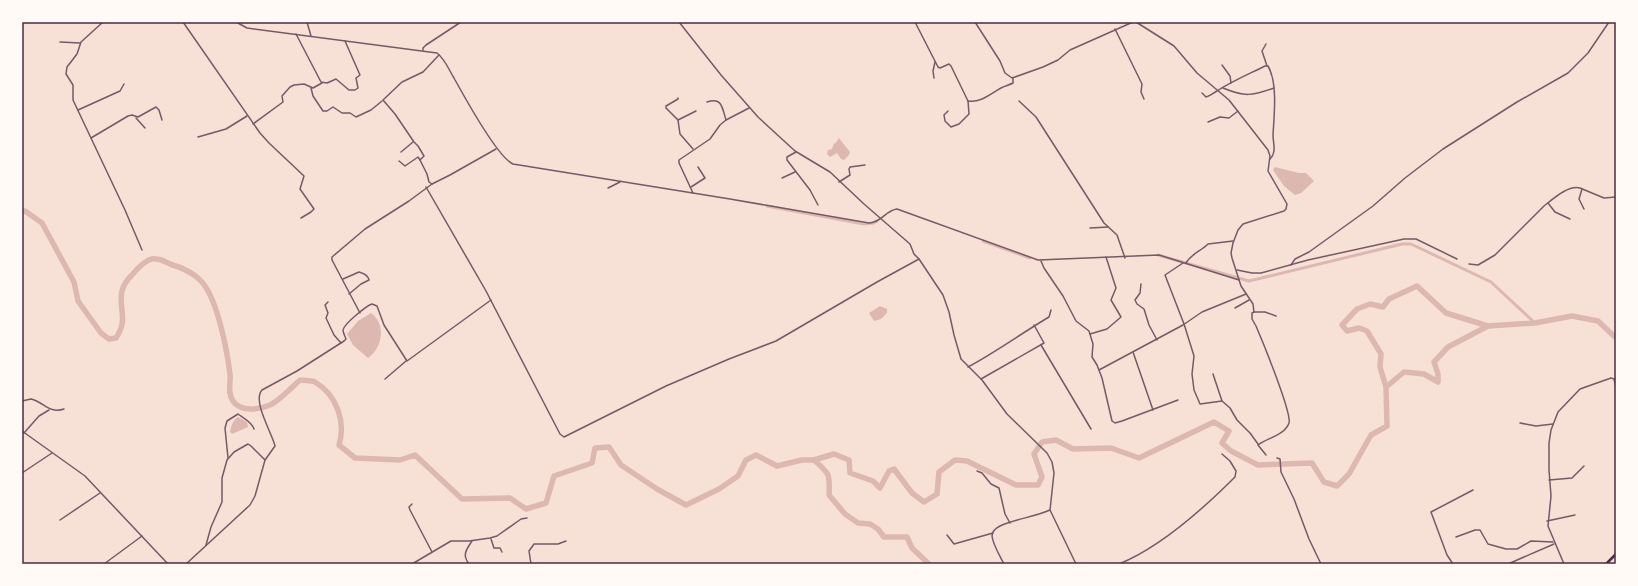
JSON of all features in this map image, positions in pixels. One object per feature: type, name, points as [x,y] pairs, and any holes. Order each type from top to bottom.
[{"type":"highway","points":[[1606,564],[1616,554]]},
{"type":"street","points":[[103,22],[80,43],[77,54],[65,72],[66,76],[73,85],[72,96],[78,110],[128,216],[142,250]]},
{"type":"street","points":[[183,22],[253,124],[269,143],[304,176],[300,189],[314,209],[312,212],[301,218]]},
{"type":"street","points":[[236,22],[247,28],[423,49],[434,52],[439,55],[448,66],[497,148],[508,161],[513,164],[621,181],[692,190],[869,223],[876,222],[892,210],[897,209],[1041,261],[1106,256],[1125,257],[1159,255],[1186,262],[1239,280]]},
{"type":"street","points":[[306,22],[311,36]]},
{"type":"street","points":[[423,49],[461,22]]},
{"type":"street","points":[[679,22],[749,108],[796,152],[825,168],[878,217],[908,241],[914,254],[943,295],[949,312],[959,354],[968,367],[981,379],[1007,414],[1047,453],[1052,462],[1054,473],[1050,510],[1076,564]]},
{"type":"street","points":[[915,22],[939,68],[949,64],[951,66],[968,102],[969,114],[955,126],[949,126],[945,121],[944,115],[948,111]]},
{"type":"street","points":[[975,22],[1000,61],[1005,73],[1009,77],[1013,78],[1043,67],[1058,60],[1070,50],[1133,22]]},
{"type":"street","points":[[1136,22],[1170,43],[1197,74],[1218,90],[1238,111],[1268,150],[1270,160],[1268,171],[1287,204],[1286,209],[1282,212],[1243,224],[1238,230],[1233,241],[1231,253],[1239,280],[1250,300],[1254,312],[1252,313],[1252,320],[1256,326],[1280,390],[1289,420],[1288,426],[1282,431],[1258,445]]},
{"type":"street","points":[[1291,265],[1295,259],[1309,252],[1373,206],[1405,178],[1443,149],[1517,102],[1568,73],[1588,53],[1609,22]]},
{"type":"street","points":[[1115,29],[1142,84],[1140,89],[1144,99]]},
{"type":"street","points":[[296,34],[322,83]]},
{"type":"street","points":[[312,88],[336,79],[350,90],[358,89],[356,78],[360,74],[345,40]]},
{"type":"street","points":[[60,42],[74,41],[80,43]]},
{"type":"street","points":[[1266,44],[1262,51],[1270,70],[1274,88],[1274,148],[1273,156],[1270,160]]},
{"type":"street","points":[[312,88],[313,96],[323,111],[327,111],[333,107],[342,113],[350,113],[356,117],[371,110],[402,82],[423,72],[439,55]]},
{"type":"street","points":[[934,78],[933,71],[935,62]]},
{"type":"street","points":[[1222,65],[1230,76],[1231,83]]},
{"type":"street","points":[[1202,92],[1208,97],[1231,83],[1268,66]]},
{"type":"street","points":[[968,102],[984,99],[1000,88],[1013,83],[1013,78]]},
{"type":"street","points":[[78,110],[120,90],[124,84]]},
{"type":"street","points":[[253,124],[284,102],[282,96],[291,86],[304,84],[312,88]]},
{"type":"street","points":[[1223,88],[1243,95],[1257,94],[1274,88]]},
{"type":"street","points":[[678,98],[678,100],[666,106],[666,108],[678,120],[680,134],[694,149]]},
{"type":"street","points":[[383,100],[418,146],[424,156],[420,160]]},
{"type":"street","points":[[706,102],[718,101],[722,107],[726,120]]},
{"type":"street","points":[[1019,101],[1036,117],[1100,217],[1117,235],[1125,257]]},
{"type":"street","points":[[91,138],[128,116],[132,115],[138,117],[156,107],[159,110],[162,120]]},
{"type":"street","points":[[692,190],[678,161],[710,139],[720,125],[726,120],[749,108]]},
{"type":"street","points":[[678,120],[696,111]]},
{"type":"street","points":[[1208,122],[1220,116],[1228,118],[1238,111]]},
{"type":"street","points":[[135,116],[145,128]]},
{"type":"street","points":[[198,137],[226,129],[247,116]]},
{"type":"street","points":[[400,152],[414,142]]},
{"type":"street","points":[[360,313],[332,260],[332,257],[365,229],[426,187],[497,148]]},
{"type":"street","points":[[796,152],[787,158],[818,204]]},
{"type":"street","points":[[399,161],[407,165],[418,157],[427,174],[428,180],[432,184]]},
{"type":"street","points":[[839,182],[850,175],[850,167],[865,165]]},
{"type":"street","points":[[692,190],[704,178],[698,167]]},
{"type":"street","points":[[782,178],[795,172]]},
{"type":"street","points":[[608,188],[621,181]]},
{"type":"street","points":[[426,187],[491,300],[560,434],[564,437],[666,386],[729,359],[776,342],[919,259]]},
{"type":"street","points":[[1469,264],[1478,265],[1495,255],[1548,203],[1571,189],[1576,187],[1604,198],[1616,197]]},
{"type":"street","points":[[1582,189],[1579,199],[1584,209]]},
{"type":"street","points":[[1548,203],[1554,212],[1570,219]]},
{"type":"street","points":[[1090,228],[1109,227]]},
{"type":"street","points":[[1237,271],[1257,273],[1404,239],[1416,239],[1457,259]]},
{"type":"street","points":[[1222,401],[1202,404],[1198,401],[1194,390],[1192,374],[1194,356],[1184,324],[1165,275],[1186,262],[1192,255],[1203,249],[1208,244],[1233,241]]},
{"type":"street","points":[[1090,334],[1107,329],[1121,317],[1111,300],[1116,288],[1106,256]]},
{"type":"street","points":[[1041,261],[1063,296],[1076,321],[1090,334],[1094,348],[1092,357],[1099,370],[1108,411],[1113,423],[1178,400]]},
{"type":"street","points":[[342,280],[359,272],[365,274],[369,278],[369,280],[361,284],[349,294]]},
{"type":"street","points":[[1141,284],[1140,293],[1135,300],[1137,304],[1144,309],[1149,325],[1157,340]]},
{"type":"street","points":[[1099,370],[1157,340],[1202,312],[1246,294]]},
{"type":"street","points":[[385,379],[407,360],[491,300]]},
{"type":"street","points":[[1235,308],[1250,300]]},
{"type":"street","points":[[328,302],[325,305],[328,313],[326,318],[334,336],[341,343]]},
{"type":"street","points":[[186,564],[250,505],[255,496],[265,460],[275,446],[262,412],[259,395],[262,390],[341,343],[346,339],[343,332],[344,327],[372,304],[377,306],[384,325],[407,360]]},
{"type":"street","points":[[968,367],[1016,338],[1034,325],[1050,317],[1051,310]]},
{"type":"street","points":[[1254,312],[1263,311],[1276,316]]},
{"type":"street","points":[[981,379],[1044,342],[1034,325]]},
{"type":"street","points":[[1041,345],[1091,429]]},
{"type":"street","points":[[1133,352],[1153,410]]},
{"type":"street","points":[[1213,374],[1222,401],[1230,408],[1237,420],[1250,432],[1263,453],[1266,455]]},
{"type":"street","points":[[1564,564],[1548,528],[1547,521],[1551,496],[1549,480],[1549,444],[1553,424],[1558,412],[1580,389],[1611,378],[1614,379],[1616,387]]},
{"type":"street","points":[[22,401],[27,399],[35,400],[50,410],[57,411],[64,409]]},
{"type":"street","points":[[24,433],[39,416],[50,410]]},
{"type":"street","points":[[206,545],[211,527],[222,502],[222,478],[228,458],[225,428],[227,421],[238,414],[254,426],[254,429]]},
{"type":"street","points":[[1520,423],[1536,426],[1553,424]]},
{"type":"street","points":[[22,431],[76,469],[100,492],[168,564]]},
{"type":"street","points":[[228,458],[234,452],[248,444],[265,460]]},
{"type":"street","points":[[22,473],[52,453]]},
{"type":"street","points":[[1119,564],[1145,550],[1179,526],[1196,513],[1235,477],[1236,471],[1230,461],[1222,454]]},
{"type":"street","points":[[1277,458],[1280,460],[1280,469],[1321,564]]},
{"type":"street","points":[[1549,480],[1572,478],[1584,466]]},
{"type":"street","points":[[977,471],[982,473],[990,483],[999,488],[1005,514],[1010,523]]},
{"type":"street","points":[[1453,564],[1447,555],[1432,511],[1473,490]]},
{"type":"street","points":[[60,520],[100,492]]},
{"type":"street","points":[[412,504],[409,507],[410,510],[432,552]]},
{"type":"street","points":[[947,535],[954,544],[993,533],[999,526],[1050,510]]},
{"type":"street","points":[[1547,521],[1575,515]]},
{"type":"street","points":[[412,564],[451,541],[472,541],[497,536],[521,519],[527,518]]},
{"type":"street","points":[[1456,537],[1475,530],[1480,530],[1488,544],[1506,550],[1516,549],[1531,541],[1554,543]]},
{"type":"street","points":[[993,533],[996,548],[1004,564]]},
{"type":"street","points":[[104,564],[142,536]]},
{"type":"street","points":[[490,538],[494,548],[500,548],[502,552]]},
{"type":"street","points":[[469,564],[465,559],[465,553],[472,541]]},
{"type":"street","points":[[531,564],[529,551],[534,544],[558,544],[566,541]]},
{"type":"street","points":[[1508,564],[1554,543]]},
{"type":"shaded area","points":[[839,138],[850,152],[844,160],[841,159],[837,153],[830,157],[827,154],[828,150],[832,149],[834,143],[835,144]]},
{"type":"shaded area","points":[[1275,167],[1299,173],[1306,173],[1314,181],[1301,193],[1295,195],[1284,186],[1273,170]]},
{"type":"shaded area","points":[[880,306],[887,309],[887,313],[881,319],[874,321],[869,313]]},
{"type":"shaded area","points":[[371,313],[379,324],[381,336],[377,348],[368,358],[353,345],[347,334],[358,321]]},
{"type":"shaded area","points":[[238,417],[247,422],[248,427],[232,434],[230,432],[232,425]]},
{"type":"waterway","points":[[767,206],[864,224],[874,223],[877,221]]},
{"type":"waterway","points":[[22,211],[25,211],[42,223],[74,282],[78,301],[101,333],[109,339],[116,338],[122,325],[123,319],[121,297],[123,289],[127,281],[143,264],[150,260],[158,259],[186,270],[200,280],[206,288],[216,310],[230,374],[230,395],[236,405],[250,409],[266,407],[285,394],[300,380],[313,381],[323,387],[334,402],[340,418],[341,436],[339,445],[355,458],[400,460],[415,455],[462,499],[510,498],[526,509],[546,503],[554,476],[592,463],[595,448],[609,447],[621,465],[657,489],[686,505],[719,489],[738,476],[746,460],[756,455],[777,466],[802,460],[814,460],[834,454],[849,460],[850,473],[873,481],[880,488],[889,471],[894,469],[912,493],[924,502],[937,494],[939,472],[955,460],[967,461],[1016,485],[1038,485],[1042,477],[1034,454],[1042,442],[1056,440],[1073,449],[1111,448],[1139,458],[1214,422],[1229,431],[1222,443],[1231,451],[1258,465],[1312,463],[1324,482],[1337,486],[1349,474],[1371,435],[1387,426],[1386,387],[1404,372],[1424,374],[1438,382],[1438,374],[1434,362],[1448,347],[1488,326],[1535,323],[1572,316],[1598,321],[1616,338]]},
{"type":"waterway","points":[[983,241],[1030,258]]},
{"type":"waterway","points":[[1158,255],[1249,281],[1402,244],[1411,244],[1491,282],[1535,323]]},
{"type":"waterway","points":[[1386,387],[1380,367],[1381,354],[1367,331],[1359,328],[1347,331],[1342,325],[1357,309],[1370,304],[1383,307],[1389,299],[1417,286],[1446,313],[1488,326]]},
{"type":"waterway","points":[[814,460],[828,475],[829,495],[845,514],[858,523],[870,524],[878,529],[884,537],[907,537],[912,548],[929,564]]}]
